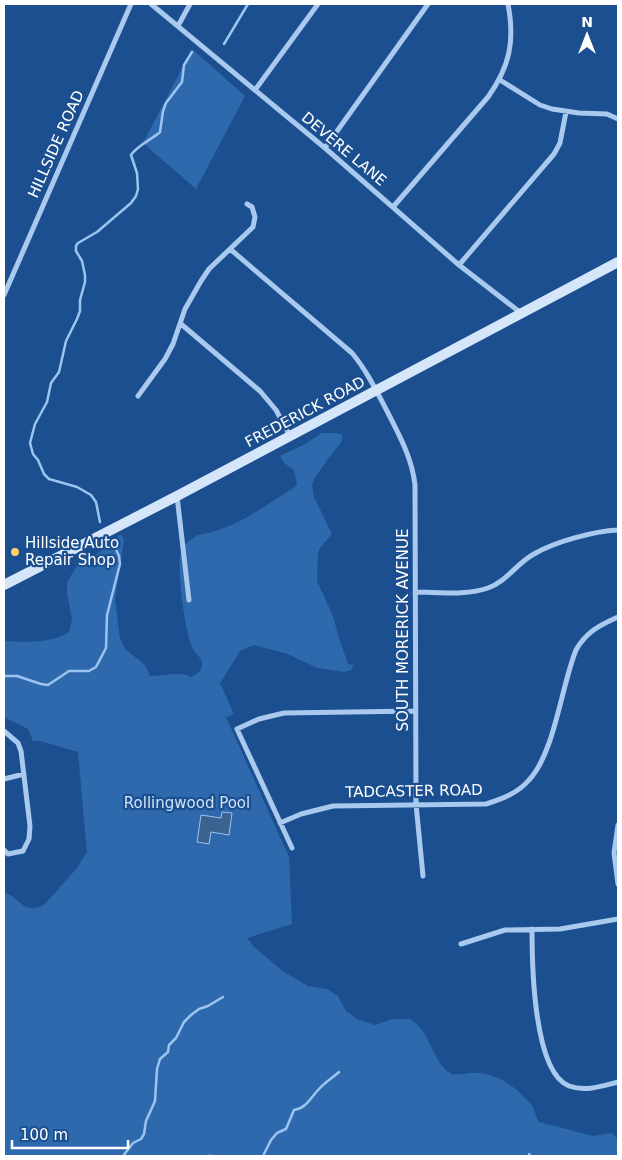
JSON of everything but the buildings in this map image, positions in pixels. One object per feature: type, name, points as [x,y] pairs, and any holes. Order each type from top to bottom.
[{"type":"main road","name":"FREDERICK ROAD","points":[[6,585],[377,391],[618,262]]},
{"type":"street","name":"HILLSIDE ROAD","points":[[4,295],[131,4]]},
{"type":"street","name":"DEVERE LANE","points":[[150,4],[325,148],[459,265],[521,314]]},
{"type":"street","points":[[178,26],[190,4]]},
{"type":"street","points":[[255,90],[318,4]]},
{"type":"street","points":[[325,148],[428,4]]},
{"type":"street","points":[[393,206],[488,97],[500,80],[510,52],[511,20],[508,4]]},
{"type":"street","points":[[500,80],[540,104],[566,112],[607,114],[618,119]]},
{"type":"street","points":[[459,265],[554,154],[560,143],[566,112]]},
{"type":"street","points":[[138,396],[166,359],[181,324],[185,309],[201,280],[209,269],[253,227],[254,216],[252,207],[248,204]]},
{"type":"street","name":"SOUTH MORERICK AVENUE","points":[[230,249],[352,353],[363,366],[407,451],[414,472],[416,804],[423,876]]},
{"type":"street","points":[[181,324],[260,391],[276,410],[290,436]]},
{"type":"street","points":[[177,496],[188,600]]},
{"type":"street","points":[[415,592],[468,592],[488,588],[497,584],[533,554],[587,534],[618,530]]},
{"type":"street","name":"TADCASTER ROAD","points":[[280,823],[309,811],[333,806],[486,804],[508,796],[529,780],[542,760],[548,747],[576,650],[586,635],[595,628],[618,617]]},
{"type":"street","points":[[292,848],[237,729],[259,719],[284,713],[416,711]]},
{"type":"street","points":[[4,731],[18,743],[24,774],[30,826],[29,840],[23,851],[8,854],[4,850]]},
{"type":"street","points":[[4,779],[24,774]]},
{"type":"street","points":[[618,825],[614,853],[618,884]]},
{"type":"street","points":[[461,944],[495,932],[516,929],[576,927],[618,919]]},
{"type":"street","points":[[532,929],[532,974],[537,1014],[548,1061],[553,1072],[568,1085],[578,1088],[590,1088],[618,1082]]},
{"type":"green space","points":[[192,49],[245,96],[196,189],[143,143]]},
{"type":"green space","name":"Rollingwood Pool","points":[[322,433],[342,435],[342,441],[314,479],[312,485],[314,497],[332,534],[318,553],[317,581],[333,616],[348,664],[354,665],[351,670],[344,672],[317,668],[288,654],[254,645],[240,651],[220,683],[234,714],[228,717],[225,715],[289,857],[292,924],[247,938],[254,947],[284,972],[308,986],[327,989],[338,996],[346,1011],[357,1019],[375,1025],[392,1019],[410,1019],[423,1031],[439,1062],[447,1071],[452,1074],[486,1074],[501,1079],[531,1104],[539,1122],[593,1136],[611,1133],[618,1139],[618,1156],[4,1156],[4,893],[27,907],[38,907],[45,904],[77,868],[87,852],[78,752],[40,741],[33,741],[28,729],[4,717],[4,641],[29,642],[54,639],[69,632],[72,619],[67,594],[67,582],[80,561],[97,554],[121,534],[124,539],[115,600],[120,638],[125,649],[145,665],[150,676],[178,674],[191,677],[195,675],[201,670],[202,663],[189,639],[184,614],[180,585],[180,560],[183,548],[195,536],[224,528],[241,520],[294,488],[297,484],[294,470],[283,462],[280,456]]},
{"type":"shaded area","points":[[222,812],[232,813],[229,835],[211,832],[209,844],[197,842],[201,815],[221,818]]},
{"type":"waterway","points":[[224,44],[248,4]]},
{"type":"waterway","points":[[100,522],[96,502],[91,495],[77,487],[49,479],[44,474],[33,454],[30,443],[35,424],[47,402],[51,383],[59,372],[66,341],[80,311],[80,300],[85,275],[76,246],[97,232],[131,203],[136,196],[138,189],[137,173],[131,155],[137,148],[160,132],[166,103],[182,82],[184,65],[192,52]]},
{"type":"waterway","points":[[4,676],[17,676],[48,685],[69,671],[89,671],[96,667],[106,648],[107,615],[120,564],[119,556],[113,543]]},
{"type":"waterway","points":[[123,1156],[133,1143],[141,1139],[144,1134],[146,1121],[155,1101],[157,1069],[160,1059],[168,1052],[169,1045],[176,1038],[184,1022],[191,1015],[223,997]]},
{"type":"waterway","points":[[263,1156],[271,1140],[277,1133],[286,1129],[294,1110],[305,1105],[320,1088],[339,1072]]},
{"type":"waterway","points":[[207,1156],[213,1156]]},
{"type":"place","name":"Hillside Auto Repair Shop","points":[[15,552]]}]
